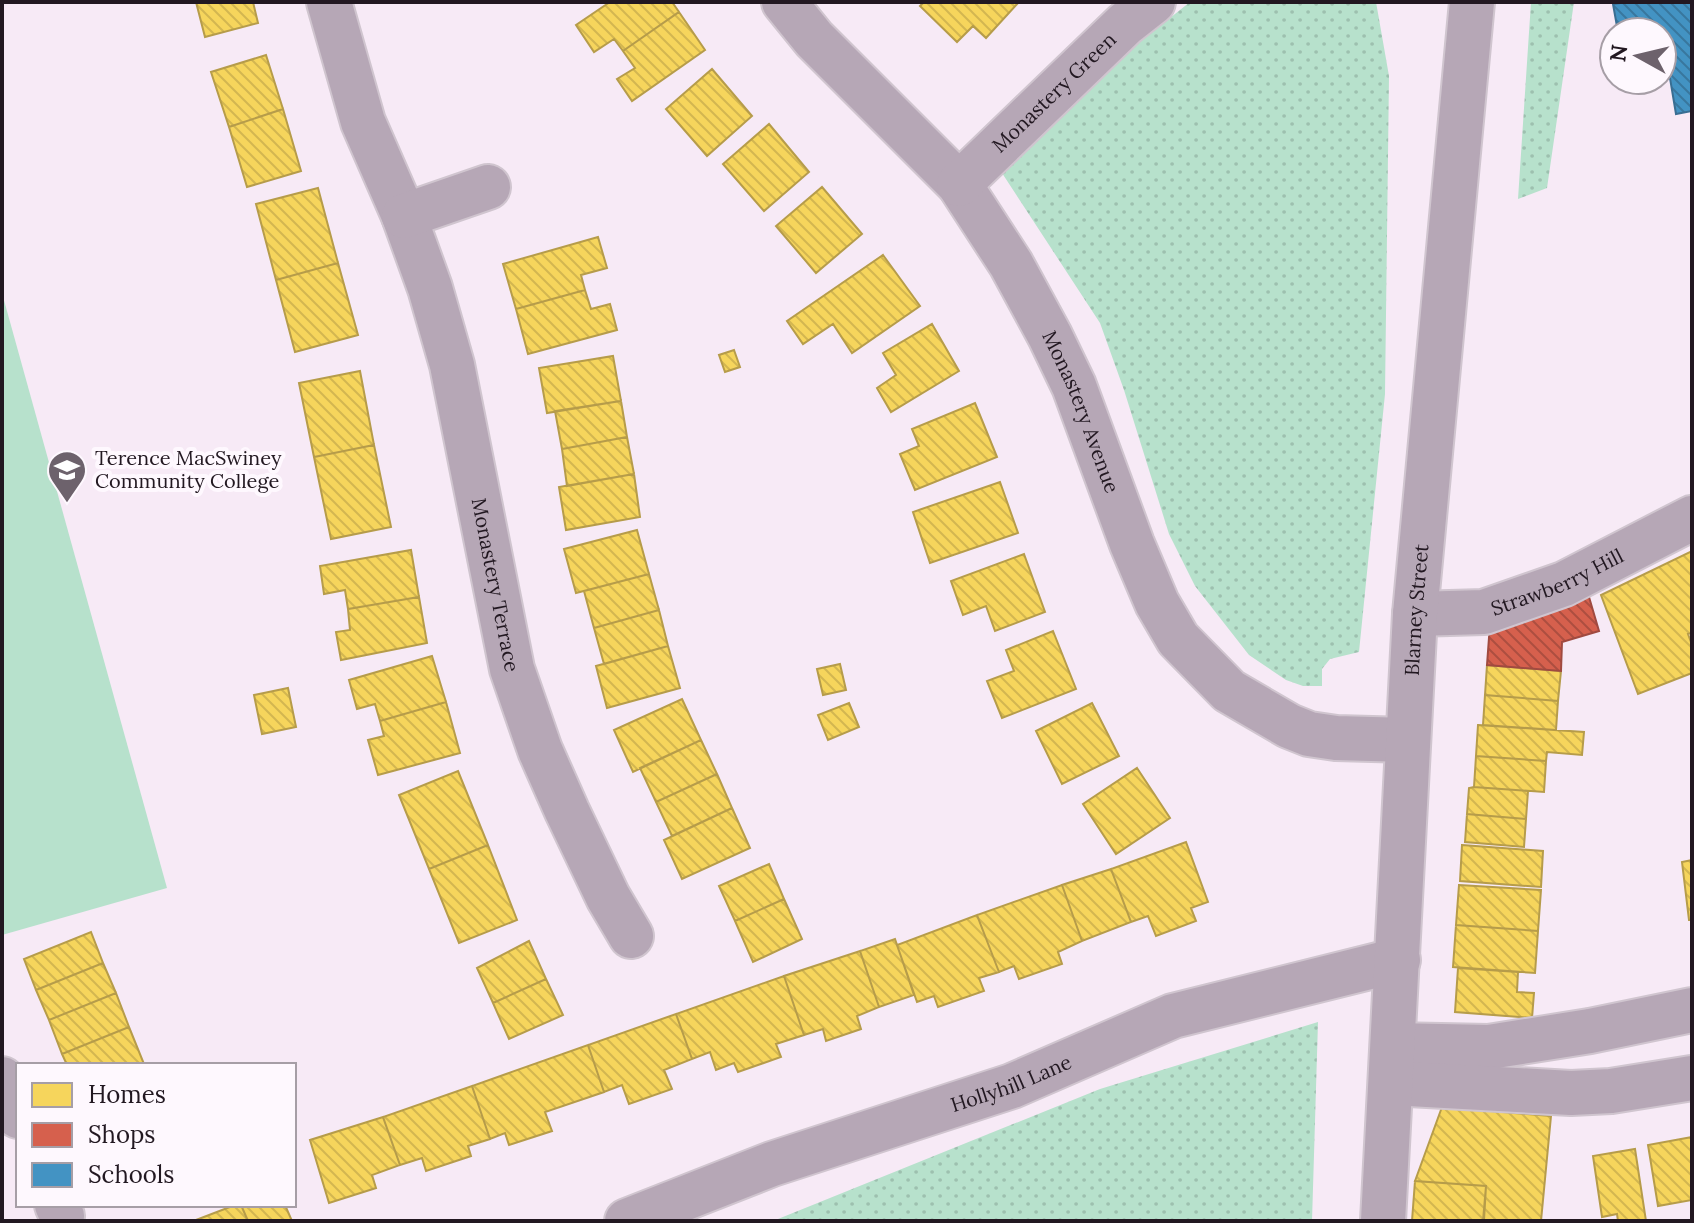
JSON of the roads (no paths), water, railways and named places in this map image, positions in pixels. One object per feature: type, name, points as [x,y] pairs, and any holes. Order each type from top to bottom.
[{"type":"street","name":"Monastery Terrace","points":[[329,2],[363,122],[404,216],[430,288],[452,365],[512,669],[540,750],[567,811],[608,897],[631,936]]},
{"type":"street","name":"Monastery Avenue","points":[[784,2],[814,39],[959,184],[1011,264],[1050,336],[1086,415],[1147,580],[1178,639],[1229,691],[1289,726],[1309,734],[1336,738],[1408,740]]},
{"type":"street","name":"Monastery Green","points":[[959,184],[1125,24],[1153,2]]},
{"type":"street","name":"Blarney Street","points":[[1383,1221],[1415,614],[1472,2]]},
{"type":"street","points":[[404,216],[488,187]]},
{"type":"street","name":"Strawberry Hill","points":[[1415,614],[1484,612],[1564,584],[1692,518]]},
{"type":"street","name":"Hollyhill Lane","points":[[627,1221],[772,1164],[1012,1086],[1173,1016],[1398,960]]},
{"type":"street","points":[[1392,1064],[1590,1031],[1692,1010]]},
{"type":"street","points":[[1392,1064],[1571,1093],[1611,1091],[1692,1078]]},
{"type":"street","points":[[2,1079],[16,1111]]},
{"type":"place","name":"Terence MacSwiney Community College","points":[[67,504]]}]
